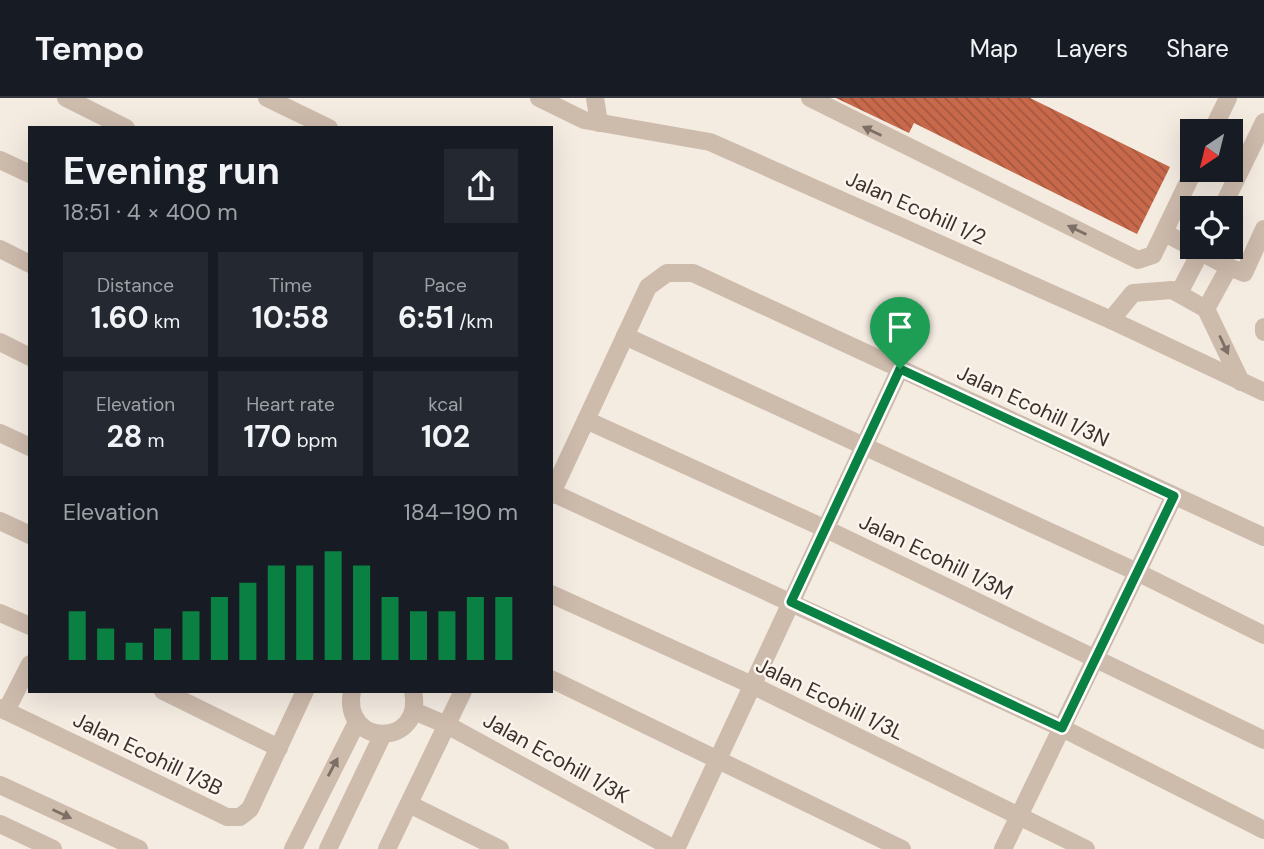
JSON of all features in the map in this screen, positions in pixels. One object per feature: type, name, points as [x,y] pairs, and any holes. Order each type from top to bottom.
[{"type":"street","points":[[66,98],[122,126]]},
{"type":"street","points":[[267,98],[325,126]]},
{"type":"street","name":"Jalan Ecohill 1/2","points":[[539,98],[584,120],[710,142],[1111,320],[1264,392]]},
{"type":"street","points":[[595,98],[599,122]]},
{"type":"street","points":[[810,98],[1138,260],[1153,255],[1188,182]]},
{"type":"street","points":[[1218,119],[1228,98]]},
{"type":"street","points":[[286,126],[294,111]]},
{"type":"street","points":[[1228,196],[1264,122]]},
{"type":"street","points":[[0,160],[28,173]]},
{"type":"street","points":[[1217,259],[1244,273],[1264,229]]},
{"type":"street","points":[[1165,233],[1180,239]]},
{"type":"street","points":[[0,249],[28,263]]},
{"type":"street","points":[[1179,293],[1197,259]]},
{"type":"street","points":[[1206,309],[1229,267]]},
{"type":"street","name":"Jalan Ecohill 1/3N","points":[[625,336],[648,287],[667,272],[693,273],[1264,537]]},
{"type":"street","points":[[1111,320],[1133,293],[1172,290],[1179,293],[1206,309],[1241,382]]},
{"type":"street","points":[[553,492],[625,336],[1137,572],[1264,635]]},
{"type":"street","points":[[0,342],[28,356]]},
{"type":"street","points":[[675,849],[720,759],[900,369]]},
{"type":"street","name":"Jalan Ecohill 1/3M","points":[[586,420],[826,529],[1264,740]]},
{"type":"street","points":[[0,433],[28,446]]},
{"type":"street","points":[[553,494],[1062,728],[1264,830]]},
{"type":"street","points":[[1003,849],[1174,496]]},
{"type":"street","points":[[0,521],[28,534]]},
{"type":"street","name":"Jalan Ecohill 1/3L","points":[[553,595],[752,685],[1086,849]]},
{"type":"street","points":[[0,613],[28,625]]},
{"type":"street","points":[[3,710],[28,667]]},
{"type":"street","points":[[553,680],[902,849]]},
{"type":"street","points":[[167,693],[279,748],[304,693]]},
{"type":"street","points":[[352,693],[352,712],[357,722],[373,733],[383,734],[402,728],[414,711],[413,693]]},
{"type":"street","points":[[387,849],[449,726],[462,693]]},
{"type":"street","name":"Jalan Ecohill 1/3B","points":[[3,710],[227,817],[240,817],[250,809],[279,748]]},
{"type":"street","name":"Jalan Ecohill 1/3K","points":[[414,711],[449,726],[675,849]]},
{"type":"street","points":[[293,849],[357,722]]},
{"type":"street","points":[[328,849],[383,734]]},
{"type":"street","points":[[0,785],[139,849]]},
{"type":"street","points":[[409,804],[500,849]]},
{"type":"street","points":[[0,824],[53,849]]},
{"type":"building","points":[[836,98],[1030,98],[1170,167],[1137,234],[914,123],[909,133]]},
{"type":"route","points":[[900,369],[1174,496],[1062,728],[791,602],[900,369]]}]
